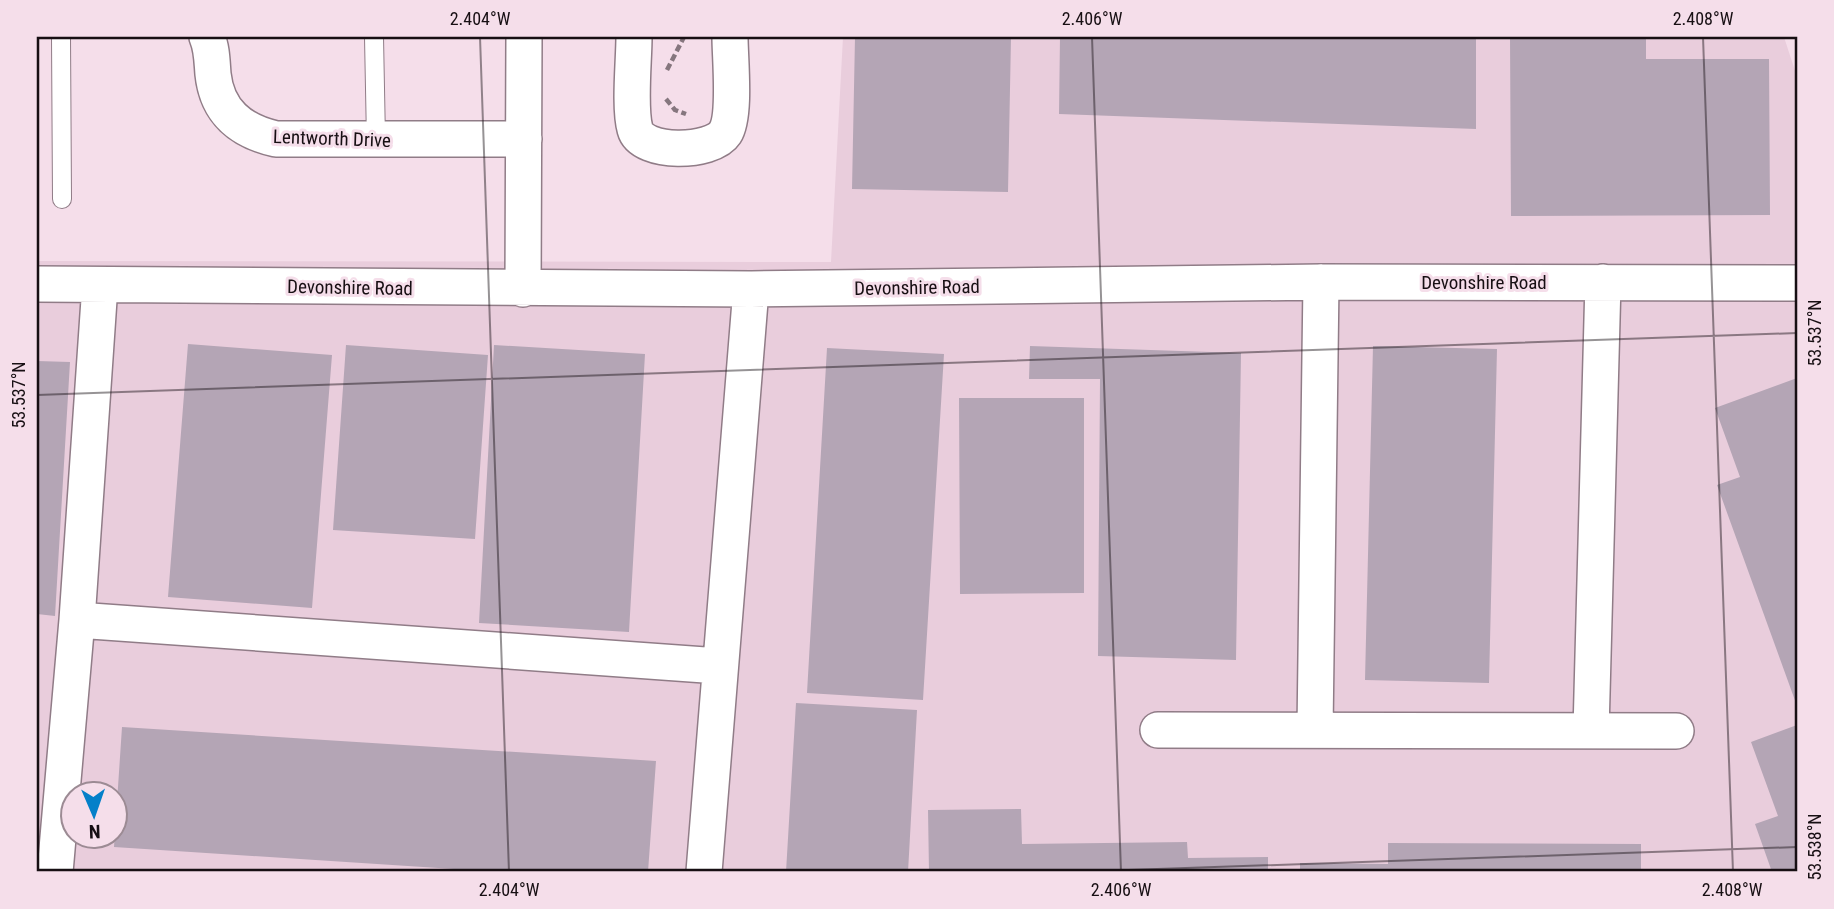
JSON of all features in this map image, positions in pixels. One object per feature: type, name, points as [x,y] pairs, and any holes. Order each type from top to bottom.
[{"type":"street","name":"Lentworth Drive","points":[[207,37],[215,87],[222,107],[246,128],[276,139],[524,139]]},
{"type":"street","points":[[523,289],[524,37]]},
{"type":"street","points":[[634,37],[635,128],[646,144],[657,147],[704,147],[717,143],[726,132],[730,113],[730,37]]},
{"type":"street","points":[[1315,730],[1321,282]]},
{"type":"street","name":"Devonshire Road","points":[[37,284],[751,289],[1321,282],[1797,283]]},
{"type":"street","points":[[1591,731],[1603,282]]},
{"type":"street","points":[[55,872],[77,620],[100,285]]},
{"type":"street","points":[[704,872],[751,289]]},
{"type":"street","points":[[77,620],[719,666]]},
{"type":"street","points":[[1158,730],[1676,731]]},
{"type":"lane","points":[[61,37],[62,199]]},
{"type":"lane","points":[[374,37],[376,140]]},
{"type":"path","points":[[663,81],[684,37]]},
{"type":"path","points":[[663,90],[667,102],[675,110],[687,114],[730,113]]},
{"type":"shaded area","points":[[843,37],[1784,37],[1797,77],[1797,872],[37,872],[37,261],[831,262]]},
{"type":"building","points":[[855,37],[1011,37],[1008,192],[852,189]]},
{"type":"building","points":[[1060,37],[1476,37],[1476,129],[1059,114]]},
{"type":"building","points":[[1510,37],[1646,37],[1646,59],[1769,59],[1770,215],[1511,216]]},
{"type":"building","points":[[188,344],[332,355],[312,608],[168,597]]},
{"type":"building","points":[[346,345],[488,355],[475,539],[333,530]]},
{"type":"building","points":[[494,345],[645,354],[629,632],[479,623]]},
{"type":"building","points":[[1030,346],[1241,353],[1236,660],[1098,656],[1100,379],[1029,379]]},
{"type":"building","points":[[1373,346],[1497,349],[1489,683],[1365,680]]},
{"type":"building","points":[[827,348],[944,354],[923,700],[807,693]]},
{"type":"building","points":[[37,361],[70,362],[55,616],[37,614]]},
{"type":"building","points":[[1797,378],[1797,706],[1717,485],[1740,477],[1715,408]]},
{"type":"building","points":[[959,398],[1084,398],[1084,593],[960,594]]},
{"type":"building","points":[[796,703],[917,710],[908,872],[786,872]]},
{"type":"building","points":[[1797,725],[1797,872],[1772,872],[1755,824],[1778,816],[1751,742]]},
{"type":"building","points":[[122,727],[656,761],[648,872],[500,872],[130,848],[130,780],[118,780]]},
{"type":"building","points":[[1021,809],[1022,844],[1187,842],[1188,858],[1268,857],[1268,872],[929,872],[928,810]]},
{"type":"building","points":[[1388,843],[1641,844],[1641,872],[1300,872],[1300,863],[1388,864]]}]
